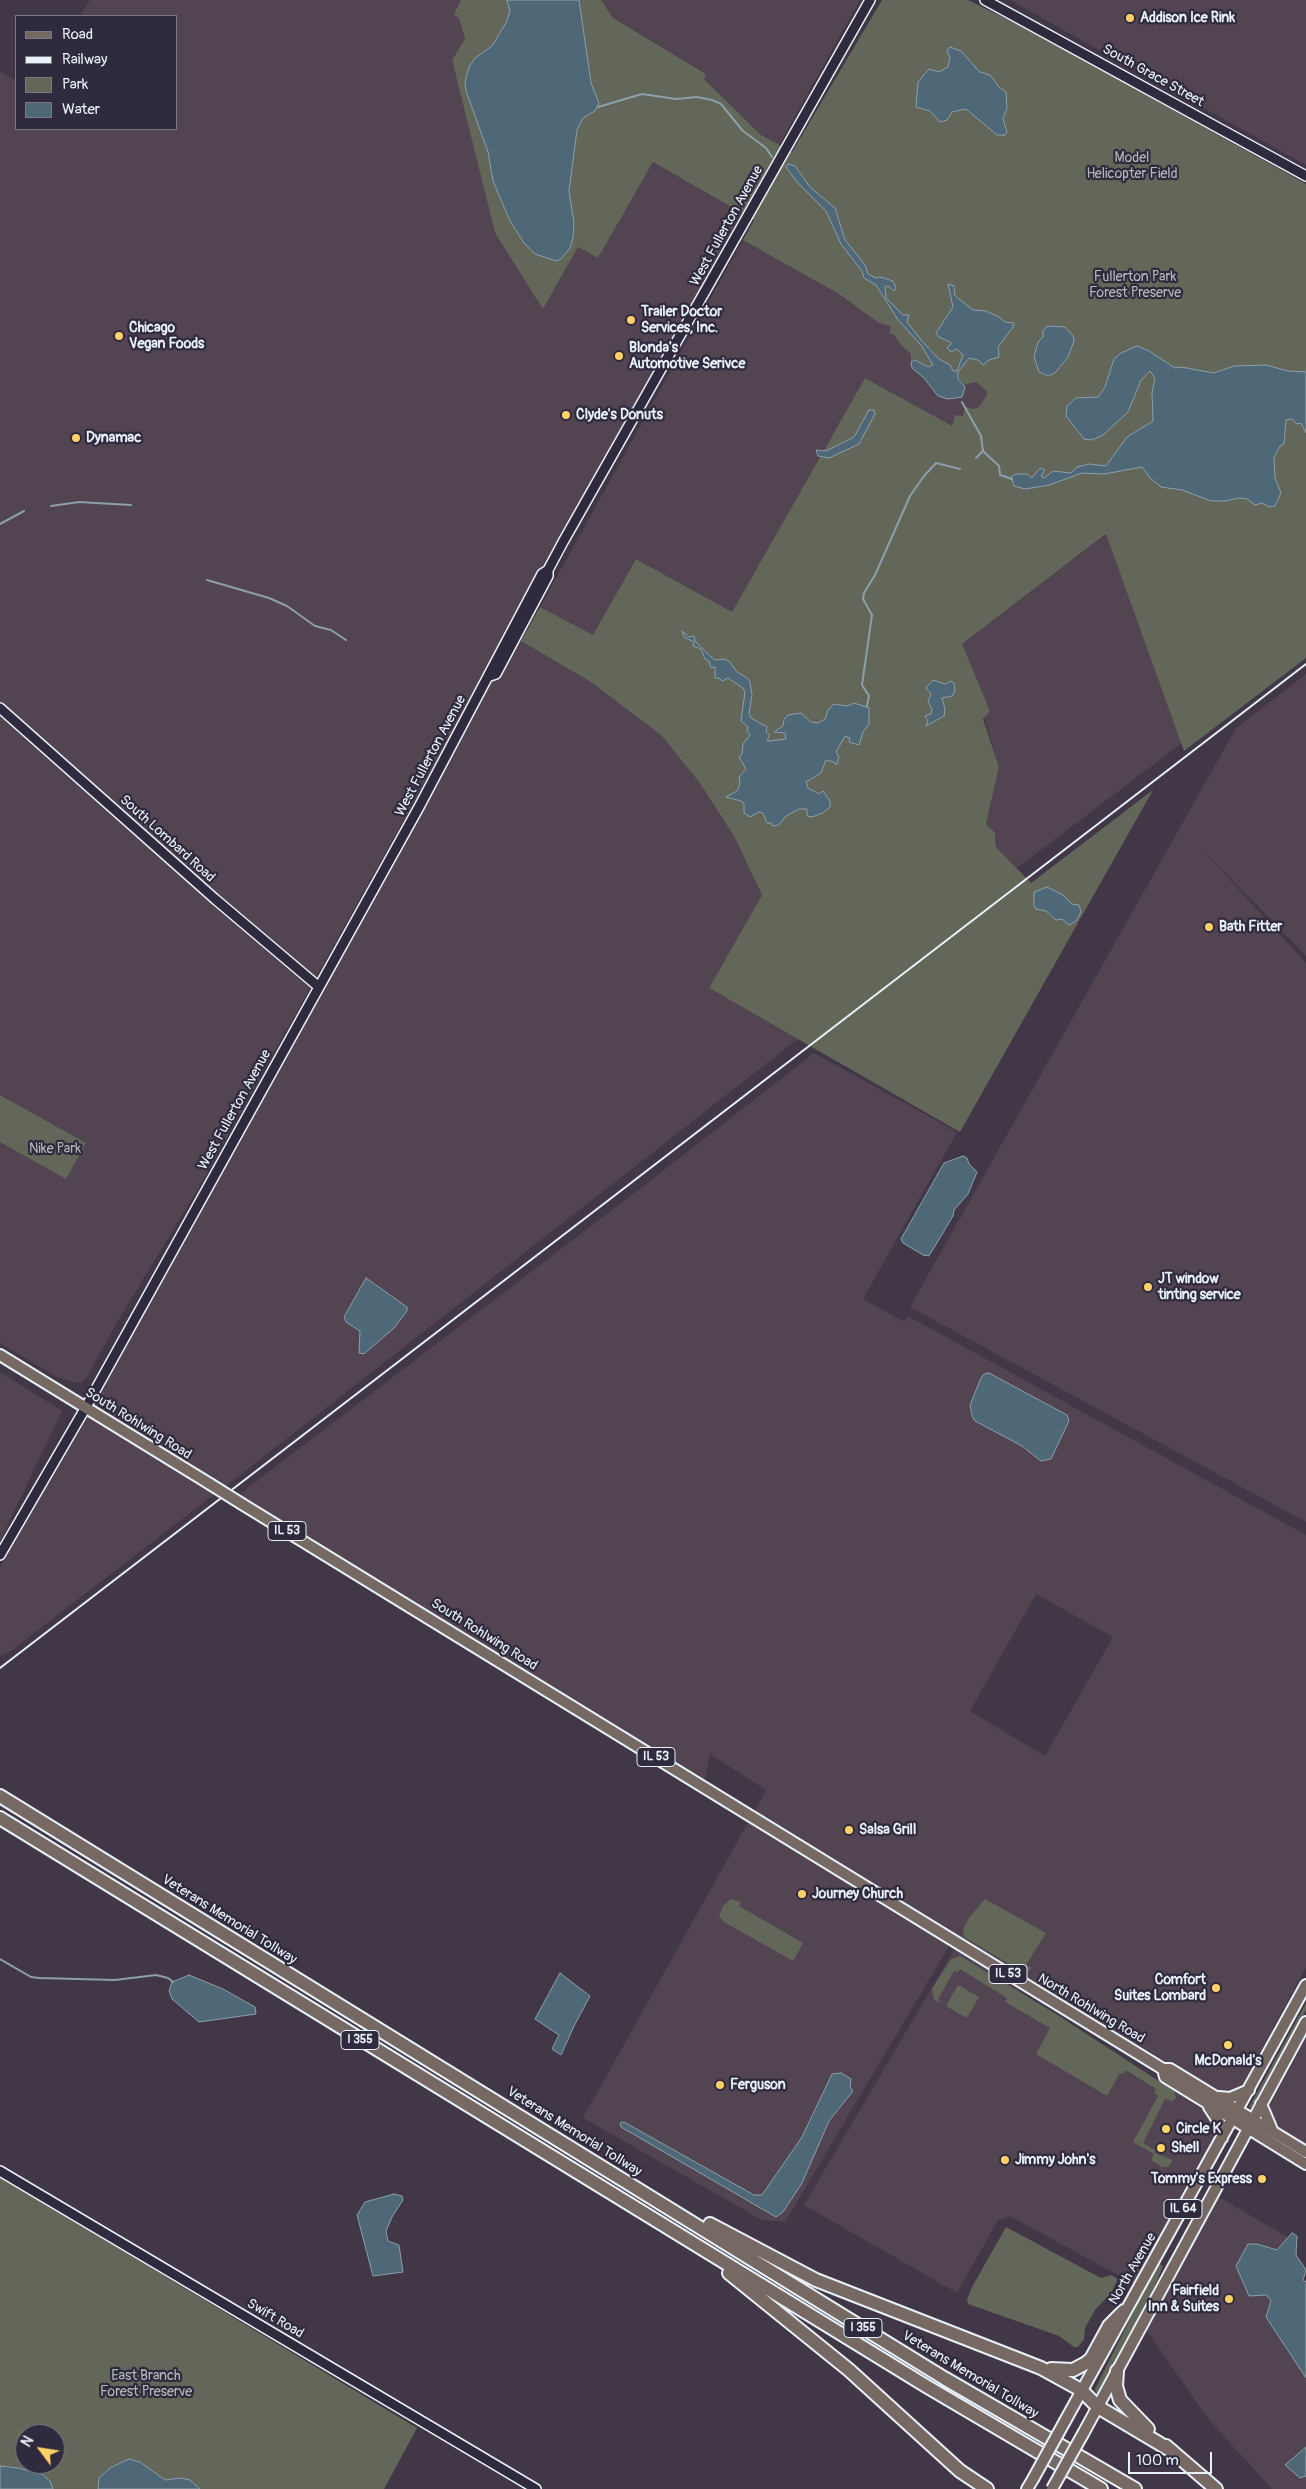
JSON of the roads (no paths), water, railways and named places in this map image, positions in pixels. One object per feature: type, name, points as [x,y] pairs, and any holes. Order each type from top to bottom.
[{"type":"highway","name":"Veterans Memorial Tollway","points":[[0,1796],[944,2378],[1135,2489]]},
{"type":"highway","name":"I 355","points":[[0,1818],[926,2386],[1102,2489]]},
{"type":"highway","points":[[0,1824],[47,1847]]},
{"type":"highway","points":[[595,2163],[816,2280],[1041,2368],[1081,2390],[1098,2407],[1172,2451]]},
{"type":"highway","points":[[673,2231],[765,2301],[849,2370],[978,2485],[987,2489]]},
{"type":"highway","points":[[1041,2368],[1069,2371],[1086,2363],[1091,2359],[1109,2326],[1124,2311]]},
{"type":"highway","points":[[1117,2372],[1117,2392],[1124,2406],[1216,2489]]},
{"type":"main road","name":"South Rohlwing Road","points":[[0,1354],[952,1940]]},
{"type":"main road","name":"North Rohlwing Road","points":[[952,1940],[1164,2069],[1170,2068],[1217,2097],[1235,2115]]},
{"type":"main road","name":"North Avenue","points":[[1027,2489],[1124,2311],[1221,2142],[1306,1985]]},
{"type":"main road","name":"IL 64","points":[[1052,2489],[1306,2022]]},
{"type":"main road","name":"North Rohlwing Road","points":[[1164,2069],[1165,2077],[1204,2101],[1235,2115]]},
{"type":"main road","points":[[1217,2097],[1230,2098],[1249,2090]]},
{"type":"main road","points":[[1204,2101],[1222,2127],[1221,2142]]},
{"type":"main road","points":[[1261,2104],[1273,2131]]},
{"type":"main road","name":"IL 53","points":[[1235,2115],[1250,2124],[1273,2144],[1306,2164]]},
{"type":"main road","name":"IL 53","points":[[1250,2124],[1273,2131],[1306,2152]]},
{"type":"main road","points":[[1235,2150],[1252,2141],[1261,2140],[1273,2144]]},
{"type":"street","name":"West Fullerton Avenue","points":[[0,1555],[86,1407],[319,987],[490,676],[490,672],[533,590],[542,574],[548,570],[870,0]]},
{"type":"street","name":"South Grace Street","points":[[986,0],[1306,176]]},
{"type":"street","name":"South Lombard Road","points":[[0,708],[215,899],[319,987]]},
{"type":"street","name":"Swift Road","points":[[0,2171],[536,2489]]},
{"type":"water","points":[[507,0],[579,0],[591,83],[599,103],[595,111],[583,118],[577,130],[569,191],[574,223],[573,238],[570,248],[561,259],[556,261],[535,254],[524,243],[510,221],[493,181],[488,152],[466,91],[465,82],[469,67],[475,58],[492,46],[506,23],[510,11]]},
{"type":"water","points":[[950,47],[961,51],[980,72],[990,75],[999,87],[1006,92],[1007,108],[1003,119],[1007,132],[1005,135],[997,135],[966,109],[952,112],[947,120],[940,122],[930,111],[916,107],[918,82],[929,69],[939,72],[948,67],[950,57],[947,51]]},
{"type":"water","points":[[788,164],[795,166],[810,187],[835,208],[845,240],[865,265],[868,274],[876,278],[880,277],[893,281],[896,288],[894,291],[888,286],[885,287],[886,298],[903,315],[909,315],[907,322],[921,340],[939,359],[950,365],[953,371],[957,371],[963,355],[956,349],[951,352],[947,348],[951,344],[950,342],[939,337],[936,333],[953,307],[948,284],[954,286],[955,296],[973,310],[986,311],[1005,322],[1014,323],[998,347],[999,357],[989,360],[983,365],[978,360],[969,358],[958,372],[958,379],[965,387],[962,397],[948,399],[938,396],[924,378],[912,368],[911,362],[915,360],[928,367],[933,365],[921,345],[898,320],[876,285],[864,278],[862,271],[841,244],[826,211],[797,182],[786,167]]},
{"type":"water","points":[[1047,326],[1065,327],[1073,336],[1074,341],[1068,357],[1055,373],[1048,376],[1039,372],[1034,357],[1038,342],[1043,337],[1043,331]]},
{"type":"water","points":[[1137,346],[1149,351],[1175,368],[1181,367],[1214,373],[1234,366],[1266,365],[1288,371],[1306,372],[1306,433],[1301,423],[1297,424],[1292,419],[1286,420],[1284,444],[1280,446],[1274,458],[1275,478],[1281,493],[1275,506],[1269,507],[1262,503],[1255,505],[1247,499],[1239,498],[1211,501],[1182,490],[1161,487],[1150,478],[1142,467],[1104,474],[1082,473],[1049,485],[1025,489],[1014,486],[1011,477],[1016,474],[1027,474],[1032,478],[1040,468],[1045,470],[1041,476],[1044,478],[1053,471],[1071,473],[1077,467],[1089,464],[1106,466],[1127,437],[1153,421],[1152,393],[1155,378],[1150,371],[1141,380],[1128,412],[1103,435],[1092,440],[1084,439],[1066,416],[1067,406],[1076,398],[1098,397],[1105,387],[1114,359],[1121,353]]},
{"type":"water","points":[[869,410],[874,410],[875,414],[859,444],[829,458],[818,456],[816,450],[826,451],[854,437]]},
{"type":"water","points":[[682,631],[689,637],[694,636],[695,641],[715,660],[724,659],[729,661],[737,672],[747,678],[750,682],[752,695],[749,713],[751,718],[767,727],[766,732],[770,735],[767,740],[769,741],[786,739],[785,733],[774,732],[783,726],[784,719],[788,715],[801,713],[811,722],[818,723],[825,719],[828,710],[834,704],[847,706],[854,703],[869,708],[869,724],[863,732],[859,745],[849,742],[850,738],[845,736],[836,752],[839,757],[836,765],[834,762],[826,760],[821,773],[806,782],[808,788],[819,794],[823,791],[830,801],[830,807],[823,813],[812,817],[807,816],[807,809],[799,809],[786,816],[779,825],[773,826],[771,823],[767,823],[763,813],[759,812],[750,817],[744,813],[744,804],[741,801],[726,797],[737,791],[740,784],[739,777],[746,769],[739,757],[742,754],[743,744],[750,735],[747,731],[748,727],[741,721],[745,692],[743,688],[728,678],[722,681],[719,678],[715,678],[715,667],[711,668],[701,649],[693,646],[694,642],[684,637]]},
{"type":"water","points":[[933,680],[945,684],[951,681],[954,683],[955,691],[952,696],[942,698],[945,709],[944,716],[926,726],[928,721],[925,716],[931,714],[932,709],[928,702],[931,694],[926,688]]},
{"type":"water","points":[[1047,887],[1063,895],[1072,904],[1079,905],[1081,912],[1076,921],[1069,925],[1062,919],[1056,920],[1046,911],[1036,909],[1034,905],[1034,892]]},
{"type":"water","points":[[963,1156],[967,1158],[969,1164],[977,1172],[968,1194],[954,1210],[953,1216],[929,1256],[923,1255],[903,1243],[901,1239],[944,1163]]},
{"type":"water","points":[[366,1278],[407,1307],[407,1311],[394,1328],[364,1354],[359,1353],[360,1331],[346,1322],[344,1317]]},
{"type":"water","points":[[989,1373],[1067,1415],[1069,1421],[1051,1459],[1041,1461],[1022,1446],[975,1421],[970,1405],[981,1378],[984,1374]]},
{"type":"water","points":[[560,1973],[590,1996],[561,2055],[552,2049],[559,2035],[535,2019]]},
{"type":"water","points":[[189,1975],[223,1989],[255,2007],[256,2014],[199,2022],[172,1999],[169,1991],[172,1982]]},
{"type":"water","points":[[841,2073],[851,2079],[850,2087],[853,2091],[829,2121],[802,2183],[783,2212],[776,2217],[621,2127],[620,2123],[624,2122],[754,2195],[762,2195],[802,2137],[832,2074]]},
{"type":"water","points":[[394,2194],[402,2196],[403,2200],[386,2231],[388,2241],[399,2245],[403,2272],[373,2276],[357,2215],[365,2202]]},
{"type":"water","points":[[1292,2233],[1297,2236],[1296,2255],[1306,2270],[1303,2280],[1306,2282],[1306,2378],[1266,2317],[1271,2301],[1266,2295],[1249,2296],[1236,2266],[1248,2244],[1257,2244],[1277,2250]]},
{"type":"water","points":[[1306,2447],[1306,2476],[1300,2478],[1285,2465]]},
{"type":"water","points":[[129,2459],[140,2462],[165,2480],[181,2478],[190,2480],[200,2489],[98,2489],[99,2478],[110,2468]]},
{"type":"water","points":[[0,2466],[15,2468],[15,2474],[42,2474],[50,2481],[53,2489],[0,2489]]},
{"type":"waterway","points":[[598,107],[642,94],[676,99],[697,97],[712,100],[721,104],[743,131],[766,148],[772,157]]},
{"type":"waterway","points":[[962,402],[981,436],[983,451],[999,466],[1000,475],[1012,479]]},
{"type":"waterway","points":[[976,458],[983,451]]},
{"type":"waterway","points":[[867,706],[869,696],[862,685],[872,615],[863,599],[864,593],[875,575],[910,496],[924,476],[936,463],[960,469]]},
{"type":"waterway","points":[[51,506],[79,502],[131,505]]},
{"type":"waterway","points":[[0,524],[24,511]]},
{"type":"waterway","points":[[207,580],[269,598],[287,606],[315,626],[331,630],[346,640]]},
{"type":"waterway","points":[[0,1959],[31,1977],[115,1980],[156,1975],[168,1978],[173,1982]]},
{"type":"railway","points":[[0,1668],[1306,664]]},
{"type":"place","name":"Addison Ice Rink","points":[[1130,18]]},
{"type":"place","name":"Trailer Doctor Services, Inc.","points":[[631,320]]},
{"type":"place","name":"Chicago Vegan Foods","points":[[119,336]]},
{"type":"place","name":"Blonda's Automotive Serivce","points":[[619,356]]},
{"type":"place","name":"Clyde's Donuts","points":[[566,415]]},
{"type":"place","name":"Dynamac","points":[[76,438]]},
{"type":"place","name":"Bath Fitter","points":[[1209,927]]},
{"type":"place","name":"JT window tinting service","points":[[1148,1287]]},
{"type":"place","name":"Salsa Grill","points":[[849,1830]]},
{"type":"place","name":"Journey Church","points":[[802,1894]]},
{"type":"place","name":"Comfort Suites Lombard","points":[[1216,1988]]},
{"type":"place","name":"McDonald's","points":[[1228,2045]]},
{"type":"place","name":"Ferguson","points":[[720,2085]]},
{"type":"place","name":"Circle K","points":[[1166,2129]]},
{"type":"place","name":"Shell","points":[[1161,2148]]},
{"type":"place","name":"Jimmy John's","points":[[1005,2160]]},
{"type":"place","name":"Tommy's Express","points":[[1262,2179]]},
{"type":"place","name":"Fairfield Inn & Suites","points":[[1229,2299]]},
{"type":"park label","name":"Model Helicopter Field","points":[[1132,166]]},
{"type":"park label","name":"Fullerton Park Forest Preserve","points":[[1135,286]]},
{"type":"park label","name":"Nike Park","points":[[55,1149]]},
{"type":"park label","name":"East Branch Forest Preserve","points":[[146,2384]]}]
